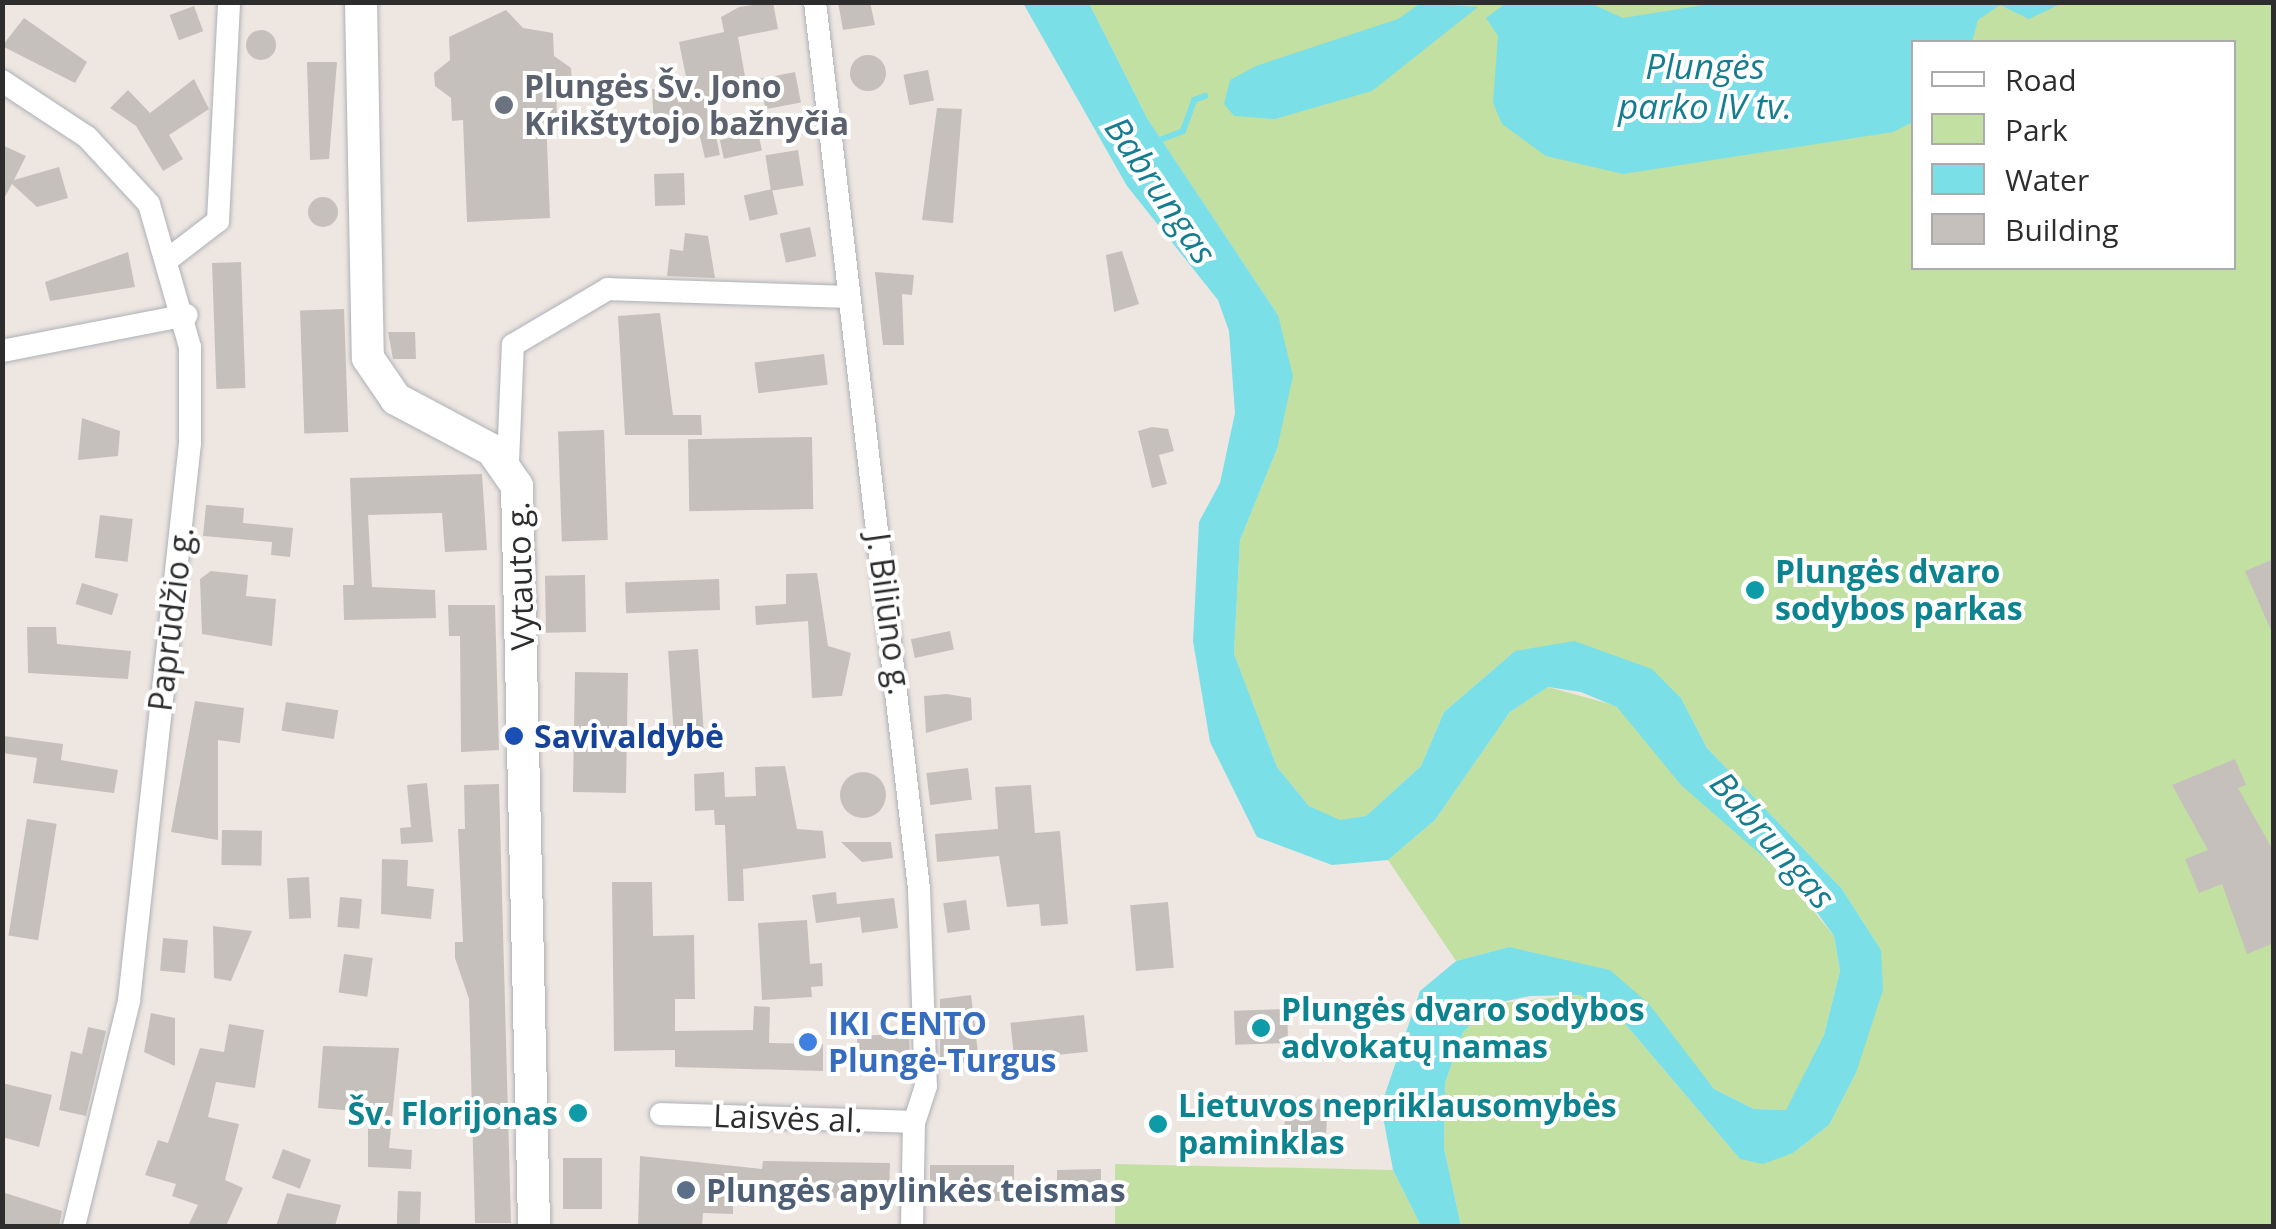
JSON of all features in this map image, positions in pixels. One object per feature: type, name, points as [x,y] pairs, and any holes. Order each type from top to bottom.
[{"type":"main road","name":"Vytauto g.","points":[[361,2],[368,358],[396,399],[508,462],[520,513],[534,1226]]},
{"type":"street","points":[[171,257],[218,221],[229,2]]},
{"type":"street","name":"J. Biliūno g.","points":[[815,2],[846,297],[919,889],[926,1086],[914,1122],[912,1226]]},
{"type":"street","name":"Paprūdžio g.","points":[[2,81],[58,113],[134,182],[171,257],[187,315],[190,442],[129,1001],[74,1226]]},
{"type":"street","points":[[508,462],[512,345],[608,289],[846,297]]},
{"type":"street","points":[[2,351],[187,315]]},
{"type":"street","name":"Laisvės al.","points":[[661,1114],[914,1122]]},
{"type":"green space","name":"Plungės dvaro sodybos parkas","points":[[1089,3],[2273,3],[2273,1226],[1461,1226],[1444,1148],[1445,1083],[1463,1032],[1493,1004],[1580,995],[1621,1019],[1740,1159],[1793,1153],[1829,1125],[1856,1073],[1881,950],[1842,889],[1707,748],[1681,698],[1651,669],[1515,651],[1444,712],[1421,766],[1366,816],[1340,821],[1309,806],[1277,767],[1234,655],[1240,540],[1277,449],[1278,315],[1147,118]]},
{"type":"green space","points":[[1548,687],[1617,706],[1716,815],[1768,855],[1834,936],[1840,971],[1824,1035],[1787,1110],[1754,1109],[1714,1089],[1683,1050],[1509,947],[1456,961],[1388,860],[1435,820],[1510,712]]},
{"type":"green space","points":[[1115,1164],[1393,1170],[1421,1226],[1115,1226]]},
{"type":"water","name":"Plungės parko IV tv.","points":[[1722,2],[2063,3],[2029,19],[2000,5],[1978,20],[1973,40],[1911,40],[1911,123],[1893,132],[1623,174],[1546,156],[1502,124],[1493,103],[1498,36],[1486,18],[1506,3],[1590,3],[1623,18]]},
{"type":"water","name":"Babrungas","points":[[1023,3],[1089,3],[1147,118],[1278,315],[1293,376],[1277,449],[1240,540],[1234,654],[1277,767],[1309,806],[1340,820],[1366,816],[1421,766],[1444,712],[1515,651],[1574,641],[1652,669],[1681,698],[1707,748],[1842,889],[1881,950],[1883,990],[1856,1073],[1829,1125],[1793,1153],[1763,1164],[1740,1159],[1621,1019],[1580,995],[1530,996],[1493,1004],[1463,1032],[1445,1083],[1444,1148],[1461,1226],[1421,1226],[1393,1170],[1381,1106],[1420,991],[1456,961],[1509,947],[1610,970],[1649,1004],[1714,1089],[1754,1109],[1786,1110],[1824,1035],[1840,971],[1834,936],[1800,889],[1681,785],[1617,707],[1581,692],[1548,687],[1510,712],[1435,820],[1388,860],[1332,865],[1257,837],[1210,742],[1193,641],[1199,522],[1220,483],[1235,413],[1229,331],[1218,300],[1127,186]]},
{"type":"water","points":[[1421,3],[1478,7],[1372,91],[1275,119],[1234,116],[1224,104],[1230,80],[1256,66],[1398,19]]},
{"type":"building","points":[[773,2],[778,29],[738,37],[746,82],[723,87],[725,99],[709,103],[720,155],[705,158],[697,125],[654,127],[652,89],[688,87],[679,42],[724,32],[721,17],[739,7]]},
{"type":"building","points":[[838,2],[870,2],[875,25],[843,30]]},
{"type":"building","points":[[194,6],[203,31],[179,40],[170,15]]},
{"type":"building","name":"Plungės Šv. Jono Krikštytojo bažnyčia","points":[[506,10],[523,28],[553,33],[554,56],[571,68],[572,81],[556,93],[557,116],[546,117],[550,218],[467,222],[463,120],[452,121],[451,98],[435,86],[434,73],[450,60],[449,37]]},
{"type":"building","points":[[24,18],[87,62],[75,83],[2,46]]},
{"type":"building","points":[[261,30],[272,34],[276,45],[272,56],[261,60],[250,56],[246,45],[250,34]]},
{"type":"building","points":[[868,55],[881,60],[886,73],[881,86],[868,91],[855,86],[850,73],[855,60]]},
{"type":"building","points":[[307,62],[337,62],[329,159],[310,160]]},
{"type":"building","points":[[928,70],[934,100],[909,105],[903,75]]},
{"type":"building","points":[[795,72],[801,102],[766,109],[760,79]]},
{"type":"building","points":[[194,79],[209,109],[169,135],[183,159],[163,171],[136,126],[110,108],[128,90],[150,113]]},
{"type":"building","points":[[937,108],[962,109],[953,223],[922,220]]},
{"type":"building","points":[[758,132],[762,151],[724,159],[720,140]]},
{"type":"building","points":[[2,145],[26,156],[14,180],[59,167],[68,198],[37,207],[12,184],[2,202]]},
{"type":"building","points":[[798,150],[804,186],[771,191],[765,155]]},
{"type":"building","points":[[684,173],[685,205],[655,206],[654,174]]},
{"type":"building","points":[[772,189],[778,214],[750,221],[744,196]]},
{"type":"building","points":[[323,197],[334,201],[338,212],[334,223],[323,227],[312,223],[308,212],[312,201]]},
{"type":"building","points":[[810,227],[816,256],[786,263],[780,233]]},
{"type":"building","points":[[685,233],[708,236],[715,278],[667,276],[670,249],[683,251]]},
{"type":"building","points":[[1122,251],[1139,304],[1114,312],[1106,255]]},
{"type":"building","points":[[128,252],[135,287],[50,301],[45,282]]},
{"type":"building","points":[[241,262],[245,388],[216,389],[212,263]]},
{"type":"building","points":[[875,272],[914,275],[912,295],[902,294],[904,345],[883,345]]},
{"type":"building","points":[[344,309],[348,432],[304,433],[300,311]]},
{"type":"building","points":[[660,313],[673,415],[701,415],[702,435],[625,435],[618,316]]},
{"type":"building","points":[[388,332],[415,332],[416,359],[393,359]]},
{"type":"building","points":[[824,354],[828,385],[758,393],[755,363]]},
{"type":"building","points":[[82,418],[120,431],[118,456],[78,460]]},
{"type":"building","points":[[1152,427],[1168,429],[1174,451],[1159,455],[1167,484],[1152,488],[1138,431]]},
{"type":"building","points":[[604,430],[608,540],[562,542],[558,432]]},
{"type":"building","points":[[812,437],[813,509],[689,511],[688,439]]},
{"type":"building","points":[[482,474],[487,550],[445,552],[442,513],[368,515],[372,587],[435,590],[436,618],[344,620],[343,585],[354,585],[350,478]]},
{"type":"building","points":[[206,505],[244,508],[243,523],[293,528],[290,557],[271,555],[272,542],[203,536]]},
{"type":"building","points":[[100,515],[133,519],[128,562],[95,558]]},
{"type":"building","points":[[2274,559],[2274,637],[2245,571]]},
{"type":"building","points":[[211,571],[248,575],[246,596],[276,599],[272,646],[202,634],[200,579]]},
{"type":"building","points":[[817,573],[828,646],[851,653],[842,696],[812,698],[808,621],[756,625],[755,606],[786,604],[786,574]]},
{"type":"building","points":[[585,575],[586,632],[546,633],[545,576]]},
{"type":"building","points":[[719,579],[720,610],[626,613],[625,582]]},
{"type":"building","points":[[82,583],[118,594],[112,615],[76,604]]},
{"type":"building","points":[[448,605],[495,605],[499,750],[461,752],[460,636],[449,636]]},
{"type":"building","points":[[27,627],[56,627],[57,644],[131,651],[128,679],[28,673]]},
{"type":"building","points":[[950,631],[954,650],[915,658],[911,639]]},
{"type":"building","points":[[698,649],[705,743],[675,745],[668,651]]},
{"type":"building","points":[[575,672],[628,673],[626,793],[573,792]]},
{"type":"building","points":[[924,696],[971,698],[972,720],[926,733]]},
{"type":"building","points":[[195,701],[244,708],[240,743],[218,740],[218,840],[171,832]]},
{"type":"building","points":[[286,702],[338,710],[334,739],[281,731]]},
{"type":"building","points":[[4,736],[63,744],[61,760],[118,770],[114,793],[33,783],[37,758],[2,753]]},
{"type":"building","points":[[2235,759],[2246,785],[2238,788],[2274,852],[2274,943],[2247,954],[2222,884],[2199,893],[2185,859],[2208,850],[2172,785]]},
{"type":"building","points":[[785,766],[797,829],[823,831],[826,858],[743,869],[744,901],[728,901],[725,825],[715,825],[714,810],[695,811],[694,774],[724,772],[725,797],[756,796],[755,767]]},
{"type":"building","points":[[968,768],[972,800],[930,805],[926,773]]},
{"type":"building","points":[[863,772],[879,779],[886,795],[879,811],[863,818],[847,811],[840,795],[847,779]]},
{"type":"building","points":[[427,783],[433,842],[401,844],[400,828],[411,827],[407,785]]},
{"type":"building","points":[[499,784],[511,1223],[475,1223],[469,999],[455,958],[455,942],[463,942],[458,829],[465,829],[464,785]]},
{"type":"building","points":[[1031,785],[1035,833],[1060,831],[1068,924],[1041,926],[1039,904],[1007,907],[999,856],[937,862],[935,834],[998,829],[995,787]]},
{"type":"building","points":[[27,819],[57,824],[38,940],[9,936]]},
{"type":"building","points":[[222,830],[262,831],[261,866],[221,865]]},
{"type":"building","points":[[841,842],[891,842],[893,858],[862,862]]},
{"type":"building","points":[[382,859],[408,860],[407,886],[434,889],[431,919],[381,914]]},
{"type":"building","points":[[309,877],[311,918],[289,919],[287,878]]},
{"type":"building","points":[[612,882],[652,882],[653,936],[694,935],[695,999],[675,999],[675,1031],[753,1030],[754,1006],[770,1007],[769,1043],[823,1044],[823,1071],[675,1067],[675,1050],[614,1051]]},
{"type":"building","points":[[836,892],[837,904],[894,898],[898,928],[862,933],[860,917],[816,923],[812,895]]},
{"type":"building","points":[[340,897],[362,899],[359,929],[337,927]]},
{"type":"building","points":[[966,900],[970,930],[947,933],[943,903]]},
{"type":"building","points":[[1168,902],[1174,968],[1136,971],[1130,905]]},
{"type":"building","points":[[807,920],[810,964],[822,963],[823,986],[811,987],[812,997],[762,1000],[758,923]]},
{"type":"building","points":[[213,926],[252,931],[231,981],[214,978]]},
{"type":"building","points":[[163,938],[188,940],[185,973],[160,971]]},
{"type":"building","points":[[344,954],[373,958],[367,997],[339,993]]},
{"type":"building","points":[[971,995],[979,1061],[940,1065],[940,999]]},
{"type":"building","name":"Plungės dvaro sodybos advokatų namas","points":[[1287,1009],[1288,1043],[1235,1045],[1234,1011]]},
{"type":"building","points":[[151,1013],[175,1018],[175,1066],[144,1052]]},
{"type":"building","points":[[1084,1015],[1088,1052],[1014,1060],[1010,1023]]},
{"type":"building","points":[[229,1024],[264,1030],[255,1088],[216,1082],[208,1117],[239,1124],[225,1180],[243,1188],[226,1226],[188,1226],[198,1205],[172,1196],[176,1184],[145,1175],[158,1140],[168,1143],[200,1048],[224,1052]]},
{"type":"building","points":[[88,1027],[106,1031],[86,1116],[59,1110],[71,1051],[82,1054]]},
{"type":"building","points":[[909,1034],[910,1068],[858,1070],[857,1036]]},
{"type":"building","points":[[323,1046],[399,1048],[389,1148],[412,1150],[411,1169],[368,1167],[368,1112],[318,1108]]},
{"type":"building","points":[[2,1083],[52,1095],[39,1147],[2,1137]]},
{"type":"building","points":[[1286,1097],[1328,1099],[1325,1158],[1283,1156]]},
{"type":"building","points":[[283,1149],[311,1160],[300,1189],[272,1178]]},
{"type":"building","points":[[640,1156],[762,1169],[763,1161],[890,1163],[889,1199],[733,1196],[733,1214],[703,1213],[702,1226],[638,1226]]},
{"type":"building","points":[[563,1158],[602,1158],[602,1209],[563,1209]]},
{"type":"building","points":[[930,1165],[1014,1165],[1014,1201],[930,1201]]},
{"type":"building","points":[[1101,1169],[1101,1197],[1057,1188],[1057,1170]]},
{"type":"building","points":[[398,1191],[421,1192],[420,1226],[397,1226]]},
{"type":"building","points":[[2,1192],[62,1211],[59,1226],[2,1226]]},
{"type":"building","points":[[287,1193],[341,1205],[335,1226],[276,1226]]},
{"type":"waterway","name":"Babrungas","points":[[1157,141],[1183,131],[1194,100],[1205,96]]},
{"type":"place","name":"Plungės Šv. Jono Krikštytojo bažnyčia","points":[[504,105]]},
{"type":"place","name":"Plungės dvaro sodybos parkas","points":[[1755,590]]},
{"type":"place","name":"Savivaldybė","points":[[514,736]]},
{"type":"place","name":"Plungės dvaro sodybos advokatų namas","points":[[1261,1028]]},
{"type":"place","name":"IKI CENTO Plungė-Turgus","points":[[808,1042]]},
{"type":"place","name":"Šv. Florijonas","points":[[578,1113]]},
{"type":"place","name":"Lietuvos nepriklausomybės paminklas","points":[[1158,1124]]},
{"type":"place","name":"Plungės apylinkės teismas","points":[[686,1190]]}]
